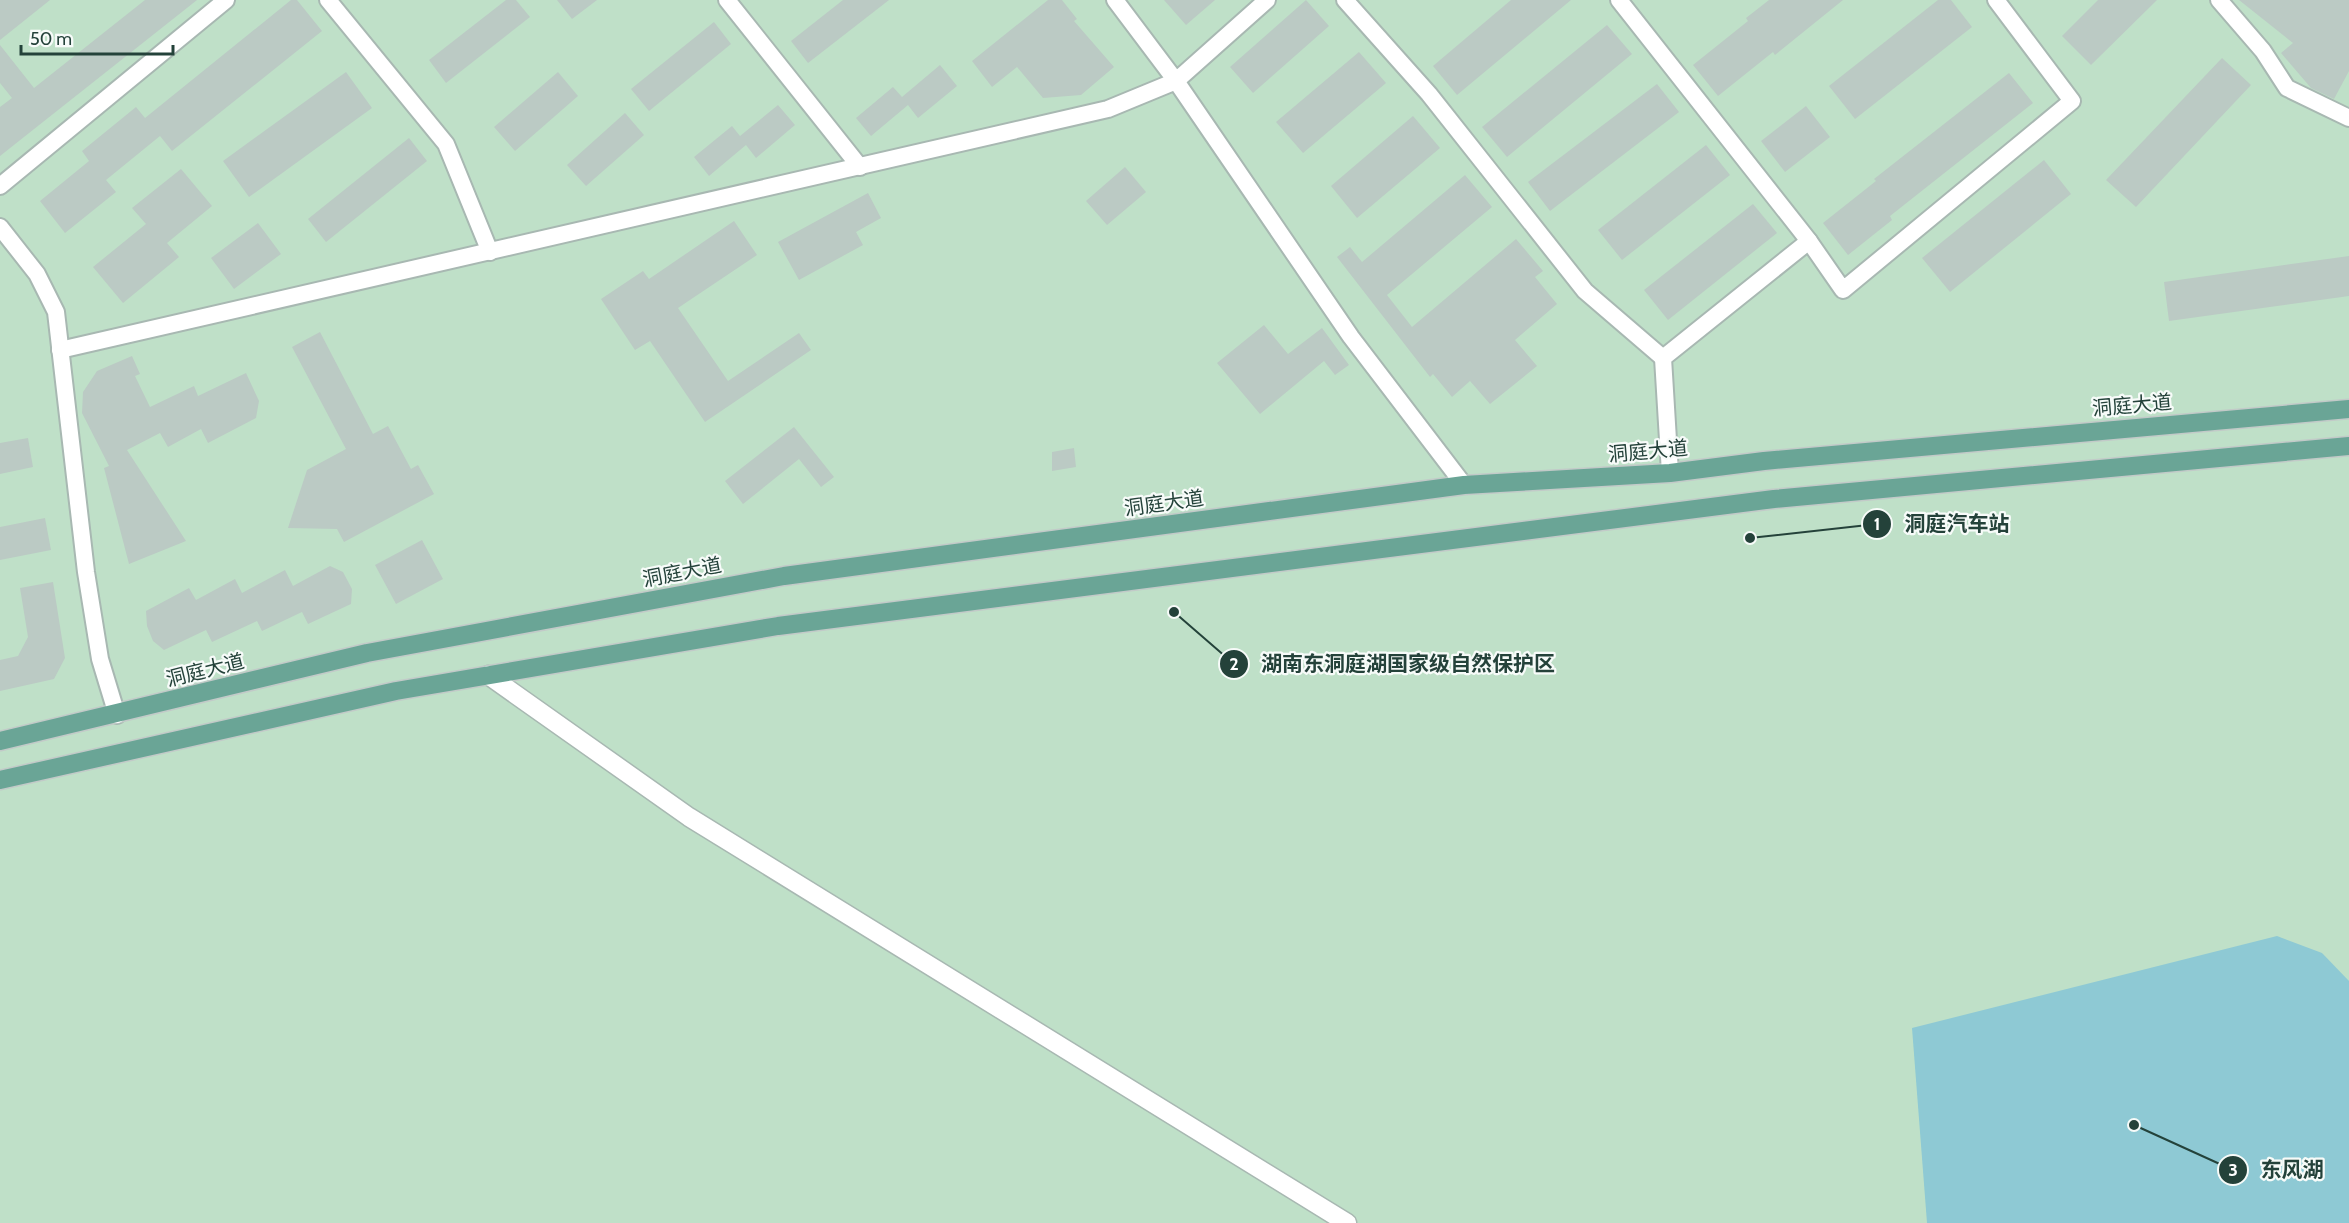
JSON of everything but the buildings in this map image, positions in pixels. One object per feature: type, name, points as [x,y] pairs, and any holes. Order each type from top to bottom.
[{"type":"main road","name":"洞庭大道","points":[[0,741],[117,715],[367,653],[784,576],[1464,486],[1670,473],[1776,459],[2349,409]]},
{"type":"main road","points":[[0,780],[396,691],[778,626],[1774,499],[2349,446]]},
{"type":"street","points":[[0,186],[226,0]]},
{"type":"street","points":[[328,0],[446,144],[490,252]]},
{"type":"street","points":[[727,0],[860,166]]},
{"type":"street","points":[[1115,0],[1176,81],[1351,337],[1464,486]]},
{"type":"street","points":[[60,350],[1108,109],[1176,81],[1267,0]]},
{"type":"street","points":[[1345,0],[1429,94],[1585,291],[1663,358],[1670,473]]},
{"type":"street","points":[[1619,0],[1809,241],[1843,290],[2072,101],[1996,0]]},
{"type":"street","points":[[2219,0],[2263,51],[2287,88],[2349,118]]},
{"type":"street","points":[[0,227],[37,274],[56,312],[86,572],[100,659],[117,715]]},
{"type":"street","points":[[1663,358],[1809,241]]},
{"type":"street","points":[[488,675],[689,817],[1347,1223]]},
{"type":"green space","points":[[0,0],[2349,0],[2349,1223],[0,1223]]},
{"type":"water","points":[[2277,936],[2322,953],[2349,981],[2349,1223],[1927,1223],[1912,1028]]},
{"type":"place","name":"洞庭汽车站","points":[[1750,538]]},
{"type":"place","name":"湖南东洞庭湖国家级自然保护区","points":[[1174,612]]},
{"type":"place","name":"东风湖","points":[[2134,1125]]}]
